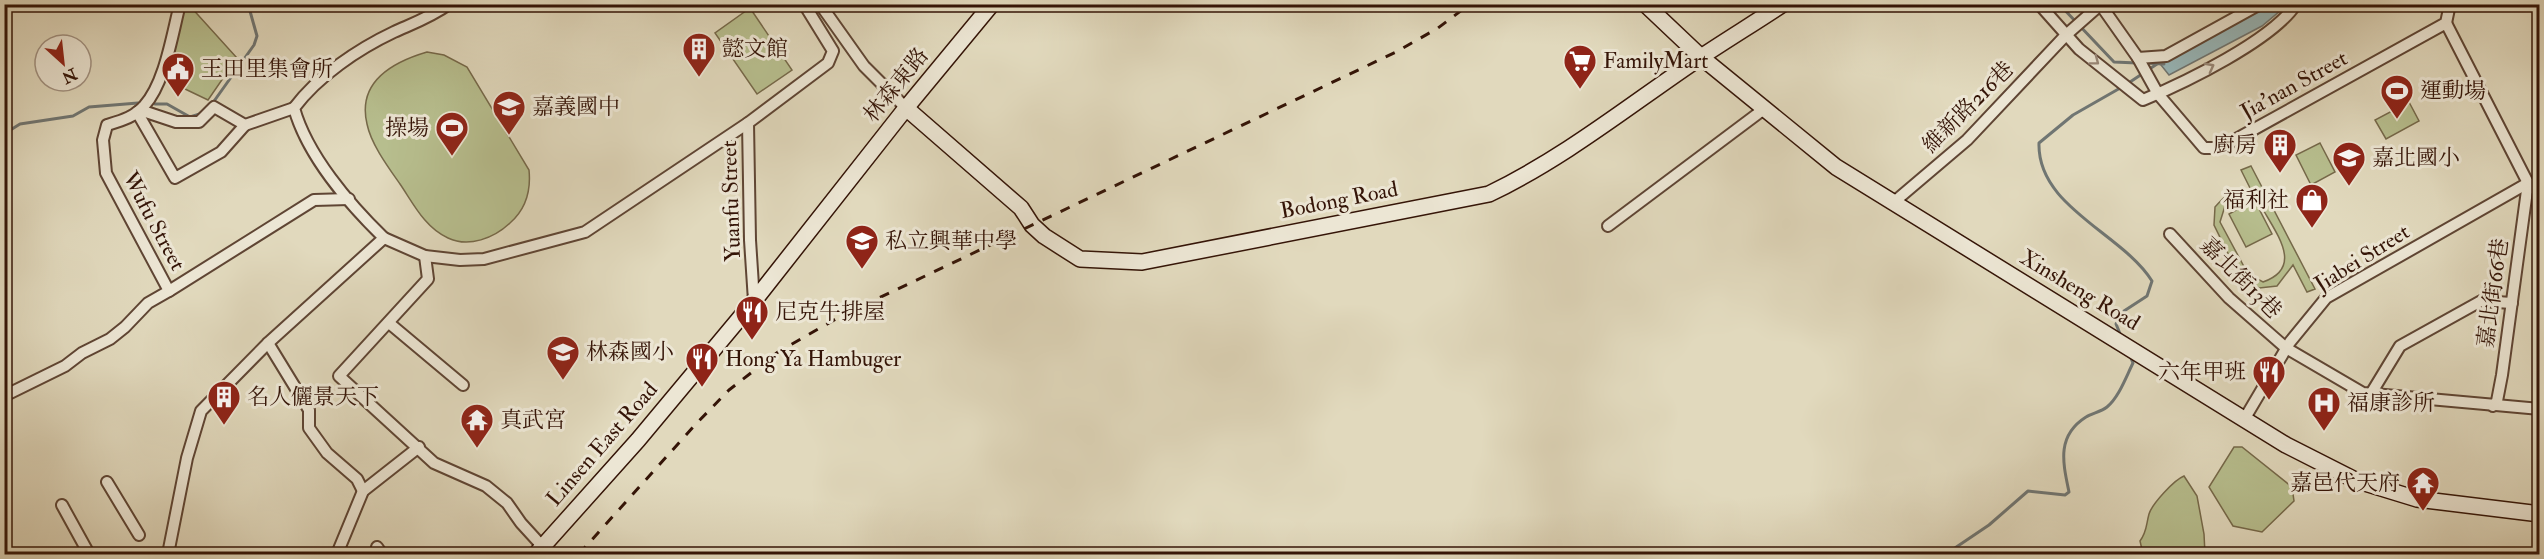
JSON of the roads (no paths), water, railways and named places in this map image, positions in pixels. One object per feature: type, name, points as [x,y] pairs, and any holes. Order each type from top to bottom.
[{"type":"street","points":[[139,111],[145,106],[160,77],[180,4]]},
{"type":"street","points":[[139,111],[175,178],[221,152],[245,124],[294,108],[307,91],[351,58],[394,32],[430,17],[449,4]]},
{"type":"street","name":"Yuanfu Street","points":[[754,302],[750,240],[748,123],[828,63],[833,51],[804,4]]},
{"type":"street","points":[[820,4],[864,66],[906,108]]},
{"type":"street","name":"林森東路","points":[[754,302],[906,108],[992,4]]},
{"type":"street","name":"Xinsheng Road","points":[[1645,4],[1701,57],[1836,167],[2286,445],[2355,480],[2417,499],[2540,514]]},
{"type":"street","name":"Bodong Road","points":[[906,108],[1021,208],[1032,225],[1044,236],[1080,259],[1142,262],[1489,194],[1530,174],[1605,126],[1701,57],[1783,4]]},
{"type":"street","points":[[2039,4],[2079,49],[2143,100],[2242,50],[2289,15],[2296,4]]},
{"type":"street","points":[[2138,58],[2166,56],[2260,4]]},
{"type":"street","points":[[2450,4],[2446,23],[2528,183],[2540,194]]},
{"type":"street","name":"維新路216巷","points":[[1894,202],[1966,140],[2066,35],[2100,5]]},
{"type":"street","name":"Jia'nan Street","points":[[2100,5],[2138,58],[2158,94],[2204,148],[2220,148],[2446,23]]},
{"type":"street","points":[[139,111],[176,122],[199,123],[214,107],[245,124]]},
{"type":"street","points":[[294,108],[304,138],[349,199],[384,238],[426,256],[460,260],[484,259],[585,232],[748,123]]},
{"type":"street","points":[[1608,226],[1764,109]]},
{"type":"street","name":"Wufu Street","points":[[4,396],[65,366],[82,353],[110,339],[148,303],[169,291],[106,173],[103,140],[107,125],[128,118],[139,111]]},
{"type":"street","name":"嘉北街66巷","points":[[2493,406],[2497,401],[2500,384],[2528,183]]},
{"type":"street","name":"Jiabei Street","points":[[2245,418],[2286,348],[2326,298],[2528,183]]},
{"type":"street","points":[[169,291],[314,200],[349,199]]},
{"type":"street","name":"嘉北街13巷","points":[[2170,234],[2229,298],[2286,348],[2363,393],[2386,397],[2540,409]]},
{"type":"street","points":[[168,555],[187,458],[201,411],[268,344],[384,238]]},
{"type":"street","points":[[426,256],[428,279],[339,376],[434,463],[486,486],[507,503],[539,550]]},
{"type":"street","points":[[2372,393],[2400,346],[2481,301],[2512,303]]},
{"type":"street","name":"Linsen East Road","points":[[539,550],[638,440],[754,302]]},
{"type":"street","points":[[389,323],[463,385]]},
{"type":"street","points":[[268,344],[309,410],[309,428],[327,453],[357,479],[363,491]]},
{"type":"street","points":[[337,555],[363,491],[418,447]]},
{"type":"street","points":[[107,482],[139,535]]},
{"type":"street","points":[[62,505],[89,555]]},
{"type":"water","points":[[2266,5],[2287,5],[2262,26],[2169,75],[2157,60],[2262,8]]},
{"type":"waterway","points":[[212,104],[254,45],[257,36],[248,4]]},
{"type":"waterway","points":[[2059,4],[2114,62],[2137,63]]},
{"type":"waterway","points":[[2144,63],[2164,64]]},
{"type":"waterway","points":[[2127,84],[2157,64]]},
{"type":"waterway","points":[[2121,336],[2116,324],[2124,311],[2147,296],[2152,281],[2138,264],[2066,202],[2052,185],[2042,165],[2039,143],[2073,115],[2122,87]]},
{"type":"waterway","points":[[4,134],[20,124],[73,116],[89,107],[138,103]]},
{"type":"waterway","points":[[155,104],[167,104],[190,117],[203,113]]},
{"type":"waterway","points":[[1946,554],[1989,525],[2028,491],[2065,495],[2069,492],[2064,461],[2066,441],[2076,424],[2105,409],[2115,398],[2133,363],[2130,356]]},
{"type":"railway","points":[[579,554],[729,390],[778,352],[841,316],[1396,52],[1438,28],[1470,4]]},
{"type":"place","name":"懿文館","points":[[699,78]]},
{"type":"place","name":"FamilyMart","points":[[1580,90]]},
{"type":"place","name":"王田里集會所","points":[[178,98]]},
{"type":"place","name":"運動場","points":[[2397,120]]},
{"type":"place","name":"嘉義國中","points":[[509,136]]},
{"type":"place","name":"操場","points":[[452,157]]},
{"type":"place","name":"廚房","points":[[2280,174]]},
{"type":"place","name":"嘉北國小","points":[[2349,187]]},
{"type":"place","name":"福利社","points":[[2312,229]]},
{"type":"place","name":"私立興華中學","points":[[862,270]]},
{"type":"place","name":"尼克牛排屋","points":[[752,341]]},
{"type":"place","name":"林森國小","points":[[563,381]]},
{"type":"place","name":"Hong Ya Hambuger","points":[[702,388]]},
{"type":"place","name":"六年甲班","points":[[2269,401]]},
{"type":"place","name":"名人儷景天下","points":[[224,426]]},
{"type":"place","name":"福康診所","points":[[2324,432]]},
{"type":"place","name":"真武宮","points":[[477,449]]},
{"type":"place","name":"嘉邑代天府","points":[[2423,512]]}]
